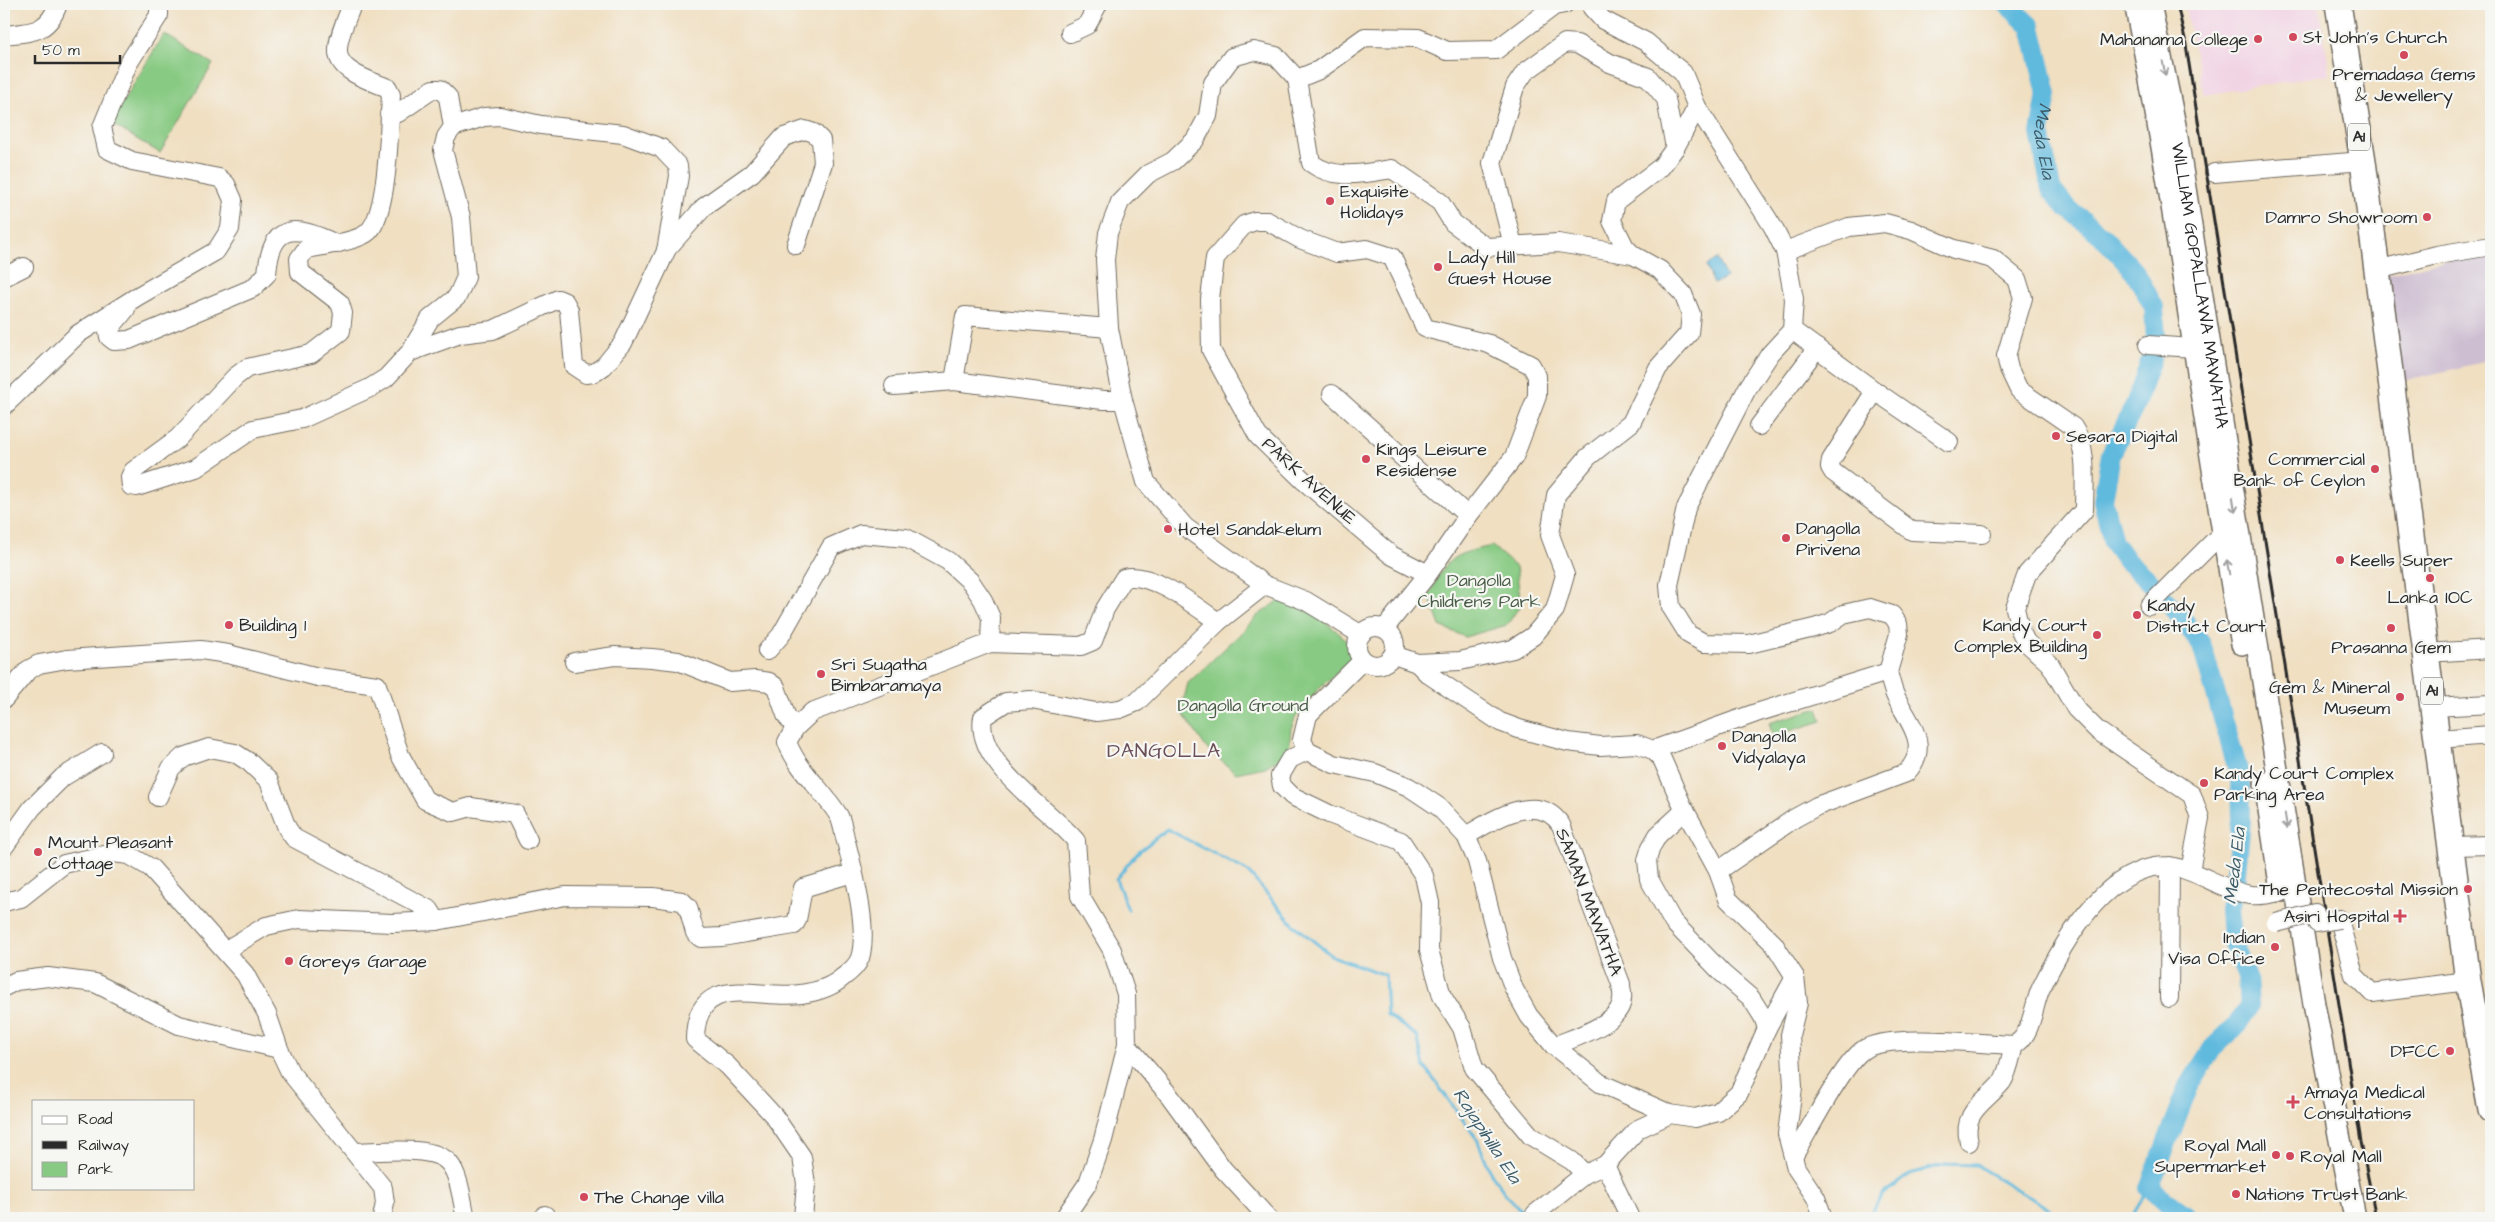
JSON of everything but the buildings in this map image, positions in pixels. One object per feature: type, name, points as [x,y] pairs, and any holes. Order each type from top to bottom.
[{"type":"highway","name":"A1","points":[[2338,4],[2363,160],[2468,980],[2485,1049],[2491,1110]]},
{"type":"main road","name":"WILLIAM GOPALLAWA MAWATHA","points":[[2135,4],[2156,107],[2222,533],[2288,890],[2319,1032],[2355,1218]]},
{"type":"main road","name":"WILLIAM GOPALLAWA MAWATHA","points":[[2150,4],[2175,125],[2288,890],[2302,1019],[2341,1218]]},
{"type":"street","points":[[4,35],[38,31],[47,24],[58,4]]},
{"type":"street","points":[[4,406],[78,334],[138,296],[216,251],[230,229],[233,200],[226,184],[219,178],[132,161],[107,149],[102,127],[128,64],[159,15],[158,4]]},
{"type":"street","points":[[352,4],[338,50],[341,61],[349,70],[388,88],[391,94],[383,195],[376,222],[367,234],[336,244],[306,249],[299,259],[300,272],[340,303],[343,313],[341,331],[311,354],[247,368],[235,377],[178,438],[133,471],[130,477],[131,486],[138,487],[196,468],[252,429],[302,419],[370,388],[386,378],[410,352],[430,319],[456,297],[466,278],[461,216],[444,150],[446,137],[453,127],[484,117],[500,116],[541,125],[623,134],[661,148],[678,166],[679,176],[666,251],[623,342],[604,366],[594,373],[586,374],[574,366],[569,310],[565,302],[558,298],[494,330],[460,334],[410,352]]},
{"type":"street","points":[[1070,33],[1087,25],[1098,4]]},
{"type":"street","points":[[1297,79],[1318,70],[1364,37],[1418,38],[1448,52],[1496,50],[1554,6],[1565,4]]},
{"type":"street","points":[[1591,4],[1592,8],[1603,20],[1646,42],[1683,73],[1697,106],[1773,227],[1785,251],[1794,299],[1792,330],[1770,354],[1747,389],[1686,508],[1669,585],[1671,607],[1688,634],[1704,643],[1742,644],[1799,632],[1830,623],[1843,614],[1870,608],[1892,615],[1898,624],[1899,634],[1888,672],[1895,695],[1911,724],[1918,745],[1913,766],[1906,772],[1817,806],[1795,818],[1718,871]]},
{"type":"street","points":[[1512,245],[1492,163],[1515,87],[1525,72],[1565,43],[1577,44],[1610,63],[1648,77],[1666,99],[1675,148]]},
{"type":"street","points":[[1360,634],[1306,601],[1265,585],[1185,528],[1146,482],[1123,400],[1109,328],[1105,260],[1108,233],[1120,202],[1148,174],[1173,161],[1195,140],[1208,116],[1213,83],[1232,57],[1254,51],[1276,56],[1297,79],[1312,163],[1321,171],[1346,175],[1392,169],[1440,202],[1453,223],[1486,247],[1558,243],[1633,255]]},
{"type":"street","points":[[389,114],[398,113],[433,89],[440,89],[448,97],[453,127]]},
{"type":"street","points":[[1394,655],[1417,663],[1460,661],[1514,649],[1533,636],[1555,610],[1565,575],[1550,535],[1556,494],[1588,457],[1631,423],[1658,368],[1689,333],[1691,314],[1683,294],[1660,270],[1633,255],[1625,247],[1612,221],[1616,201],[1661,167],[1675,148],[1697,106]]},
{"type":"street","points":[[666,251],[704,207],[752,173],[784,137],[805,130],[814,132],[820,140],[823,163],[796,245]]},
{"type":"street","points":[[2214,173],[2363,160]]},
{"type":"street","name":"PARK AVENUE","points":[[1255,221],[1267,221],[1300,239],[1337,253],[1367,249],[1392,257],[1425,328],[1489,344],[1531,365],[1537,376],[1537,396],[1514,457],[1468,516],[1428,574],[1391,555],[1304,481],[1258,436],[1211,350],[1210,299],[1215,258],[1244,225],[1255,221]]},
{"type":"street","points":[[1785,251],[1849,227],[1885,223],[1911,230],[1954,249],[1993,259],[2018,279],[2023,298],[2006,356],[2008,369],[2020,390],[2073,427],[2079,435],[2085,465],[2084,510],[2027,574],[2016,608],[2020,630],[2026,642],[2050,664],[2076,709],[2098,731],[2192,796],[2200,818],[2190,871]]},
{"type":"street","points":[[138,296],[108,331],[109,337],[114,341],[129,340],[253,288],[267,274],[269,252],[274,242],[292,230],[308,231],[336,244]]},
{"type":"street","points":[[2377,270],[2437,255],[2491,246]]},
{"type":"street","points":[[4,277],[24,267]]},
{"type":"street","points":[[954,381],[965,316],[1109,328]]},
{"type":"street","points":[[1792,330],[1875,392],[1949,442]]},
{"type":"street","points":[[2148,345],[2194,348]]},
{"type":"street","points":[[1759,426],[1817,348]]},
{"type":"street","points":[[894,386],[954,381],[1102,400],[1123,400]]},
{"type":"street","points":[[1875,392],[1831,460],[1830,467],[1833,472],[1912,530],[1982,534]]},
{"type":"street","points":[[1332,394],[1468,516]]},
{"type":"street","points":[[2149,606],[2222,533]]},
{"type":"street","points":[[767,651],[781,635],[831,547],[860,534],[906,538],[948,561],[971,582],[983,600],[991,618],[990,643]]},
{"type":"street","points":[[1385,628],[1428,574]]},
{"type":"street","points":[[803,1218],[806,1184],[802,1157],[774,1116],[728,1066],[695,1039],[695,1024],[704,1004],[718,996],[735,991],[800,994],[819,990],[837,982],[855,967],[860,957],[862,921],[840,818],[793,758],[787,742],[795,728],[812,712],[990,643],[1082,646],[1093,641],[1105,609],[1124,578],[1134,576],[1145,578],[1177,594],[1218,622]]},
{"type":"street","points":[[1064,1218],[1088,1183],[1103,1140],[1127,1045],[1126,994],[1112,950],[1080,896],[1076,841],[1018,787],[994,758],[981,728],[983,717],[1006,702],[1031,700],[1096,712],[1120,709],[1137,702],[1218,622],[1265,585]]},
{"type":"street","points":[[1371,627],[1385,628],[1396,642],[1394,655],[1390,660],[1380,665],[1363,660],[1357,645],[1360,634],[1371,627]]},
{"type":"street","points":[[2426,653],[2491,649]]},
{"type":"street","points":[[4,699],[28,670],[39,664],[67,658],[201,650],[228,654],[318,677],[377,684],[400,755],[425,800],[453,812],[471,807],[515,814],[528,840]]},
{"type":"street","points":[[574,662],[615,656],[652,658],[678,661],[730,682],[755,680],[769,682],[776,686],[786,715],[795,728]]},
{"type":"street","points":[[1363,660],[1308,716],[1302,740],[1307,751],[1334,764],[1376,773],[1409,787],[1439,807],[1466,836],[1477,861],[1502,958],[1514,989],[1529,1016],[1554,1046],[1600,1083],[1670,1114],[1695,1118],[1718,1112],[1738,1093],[1767,1028],[1795,977]]},
{"type":"street","points":[[1417,663],[1428,674],[1500,722],[1568,742],[1600,746],[1637,744],[1653,750],[1662,759],[1685,810],[1718,871],[1728,899],[1774,944],[1795,977],[1798,1003],[1790,1035],[1792,1087],[1787,1134],[1796,1168],[1816,1198],[1823,1218]]},
{"type":"street","points":[[1653,750],[1756,714],[1888,672]]},
{"type":"street","points":[[2434,708],[2491,704]]},
{"type":"street","points":[[2438,738],[2491,734]]},
{"type":"street","points":[[158,797],[171,768],[183,757],[209,748],[235,753],[249,762],[269,782],[287,828],[294,838],[430,910],[437,921]]},
{"type":"street","points":[[1307,751],[1290,759],[1280,776],[1282,786],[1292,796],[1329,814],[1402,841],[1424,876],[1430,903],[1429,950],[1442,996],[1462,1028],[1474,1068],[1531,1136],[1572,1161],[1585,1174]]},
{"type":"street","points":[[4,847],[32,808],[63,777],[102,752]]},
{"type":"street","name":"SAMAN MAWATHA","points":[[1466,836],[1484,825],[1522,808],[1542,809],[1554,814],[1561,825],[1621,984],[1623,1001],[1617,1014],[1598,1027],[1554,1046]]},
{"type":"street","points":[[1685,810],[1658,835],[1647,860],[1649,879],[1673,922],[1722,973],[1751,998],[1763,1017],[1767,1028]]},
{"type":"street","points":[[2452,846],[2491,845]]},
{"type":"street","points":[[4,902],[21,898],[64,864],[113,853],[128,855],[152,868],[226,950],[245,974],[263,1006],[290,1072],[383,1188],[385,1203],[382,1218]]},
{"type":"street","points":[[1794,1155],[1844,1074],[1862,1051],[1873,1045],[1896,1041],[2014,1045],[2020,1042],[2026,1033],[2040,990],[2076,924],[2109,890],[2134,874],[2153,867],[2170,866],[2190,871],[2225,888],[2253,895],[2288,890]]},
{"type":"street","points":[[2169,998],[2170,866]]},
{"type":"street","points":[[226,950],[266,926],[299,919],[392,923],[437,921],[565,896],[653,897],[682,901],[688,908],[695,933],[701,938],[722,937],[794,925],[797,920],[803,888],[853,873]]},
{"type":"street","points":[[2276,923],[2316,913],[2317,923],[2339,919],[2354,975],[2372,993],[2468,980]]},
{"type":"street","points":[[4,987],[16,980],[48,977],[95,983],[179,1025],[279,1049]]},
{"type":"street","points":[[1127,1045],[1169,1095],[1223,1169],[1268,1218]]},
{"type":"street","points":[[1969,1142],[1967,1134],[1973,1109],[2003,1080],[2014,1045]]},
{"type":"street","points":[[1535,1214],[1585,1174],[1605,1166],[1638,1129],[1670,1114]]},
{"type":"street","points":[[355,1152],[418,1151],[441,1156],[449,1163],[456,1176],[466,1218]]},
{"type":"street","points":[[1605,1166],[1630,1218]]},
{"type":"shaded area","name":"Mahanama College","points":[[2184,4],[2319,4],[2330,74],[2204,95]]},
{"type":"shaded area","points":[[2491,253],[2491,360],[2399,382],[2386,275],[2438,262]]},
{"type":"green space","points":[[164,34],[213,64],[160,153],[110,123]]},
{"type":"green space","name":"Dangolla Childrens Park","points":[[1492,546],[1516,567],[1521,604],[1507,625],[1465,637],[1440,626],[1429,596],[1446,565],[1459,555]]},
{"type":"green space","name":"Dangolla Ground","points":[[1281,599],[1301,608],[1329,625],[1353,648],[1349,663],[1320,687],[1296,717],[1291,728],[1289,753],[1265,767],[1236,773],[1207,749],[1181,711],[1188,683],[1257,616]]},
{"type":"green space","points":[[1818,708],[1822,721],[1773,736],[1769,723]]},
{"type":"water","points":[[1717,259],[1726,277],[1714,284],[1706,266]]},
{"type":"waterway","name":"Meda Ela","points":[[2007,4],[2031,27],[2047,94],[2040,133],[2051,189],[2065,206],[2101,235],[2135,272],[2154,307],[2156,341]]},
{"type":"waterway","name":"Meda Ela","points":[[2151,359],[2135,405],[2111,454],[2103,501],[2113,542],[2126,560],[2155,586]]},
{"type":"waterway","name":"Meda Ela","points":[[2167,601],[2201,643],[2240,777],[2241,821],[2235,883],[2229,909],[2231,938],[2247,977],[2249,1006],[2237,1025],[2212,1049],[2189,1086],[2149,1188],[2190,1218]]},
{"type":"waterway","name":"Rajapihilla Ela","points":[[1128,910],[1116,879],[1137,853],[1167,829],[1247,871],[1294,925],[1332,956],[1385,975],[1387,1015],[1417,1036],[1424,1066],[1477,1139],[1491,1173],[1504,1192],[1528,1218]]},
{"type":"waterway","name":"Rajapihilla Ela","points":[[1870,1218],[1870,1214],[1883,1194],[1910,1174],[1946,1164],[1976,1165],[2064,1218]]},
{"type":"waterway","name":"Rajapihilla Ela","points":[[2131,1218],[2149,1188]]},
{"type":"railway","points":[[2177,4],[2185,39],[2361,1142],[2376,1218]]},
{"type":"place","name":"St John's Church","points":[[2293,37]]},
{"type":"place","name":"Mahanama College","points":[[2258,39]]},
{"type":"place","name":"Premadasa Gems & Jewellery","points":[[2404,55]]},
{"type":"place","name":"Exquisite Holidays","points":[[1330,201]]},
{"type":"place","name":"Damro Showroom","points":[[2427,217]]},
{"type":"place","name":"Lady Hill Guest House","points":[[1438,267]]},
{"type":"place","name":"Sesara Digital","points":[[2056,436]]},
{"type":"place","name":"Kings Leisure Residense","points":[[1366,459]]},
{"type":"place","name":"Commercial Bank of Ceylon","points":[[2375,469]]},
{"type":"place","name":"Hotel Sandakelum","points":[[1168,529]]},
{"type":"place","name":"Dangolla Pirivena","points":[[1786,538]]},
{"type":"place","name":"Keells Super","points":[[2340,560]]},
{"type":"place","name":"Lanka IOC","points":[[2430,578]]},
{"type":"place","name":"Kandy District Court","points":[[2137,615]]},
{"type":"place","name":"Building 1","points":[[229,625]]},
{"type":"place","name":"Prasanna Gem","points":[[2391,628]]},
{"type":"place","name":"Kandy Court Complex Building","points":[[2097,635]]},
{"type":"place","name":"Sri Sugatha Bimbaramaya","points":[[821,674]]},
{"type":"place","name":"Gem & Mineral Museum","points":[[2400,697]]},
{"type":"place","name":"Dangolla Vidyalaya","points":[[1722,746]]},
{"type":"place","name":"Kandy Court Complex Parking Area","points":[[2204,783]]},
{"type":"place","name":"Mount Pleasant Cottage","points":[[38,852]]},
{"type":"place","name":"The Pentecostal Mission","points":[[2468,889]]},
{"type":"place","name":"Asiri Hospital","points":[[2400,916]]},
{"type":"place","name":"Indian Visa Office","points":[[2275,947]]},
{"type":"place","name":"Goreys Garage","points":[[289,961]]},
{"type":"place","name":"DFCC","points":[[2450,1051]]},
{"type":"place","name":"Amaya Medical Consultations","points":[[2293,1102]]},
{"type":"place","name":"Royal Mall Supermarket","points":[[2276,1155]]},
{"type":"place","name":"Royal Mall","points":[[2290,1156]]},
{"type":"place","name":"Nations Trust Bank","points":[[2236,1194]]},
{"type":"place","name":"The Change villa","points":[[584,1197]]},
{"type":"district","name":"DANGOLLA","points":[[1164,751]]}]
